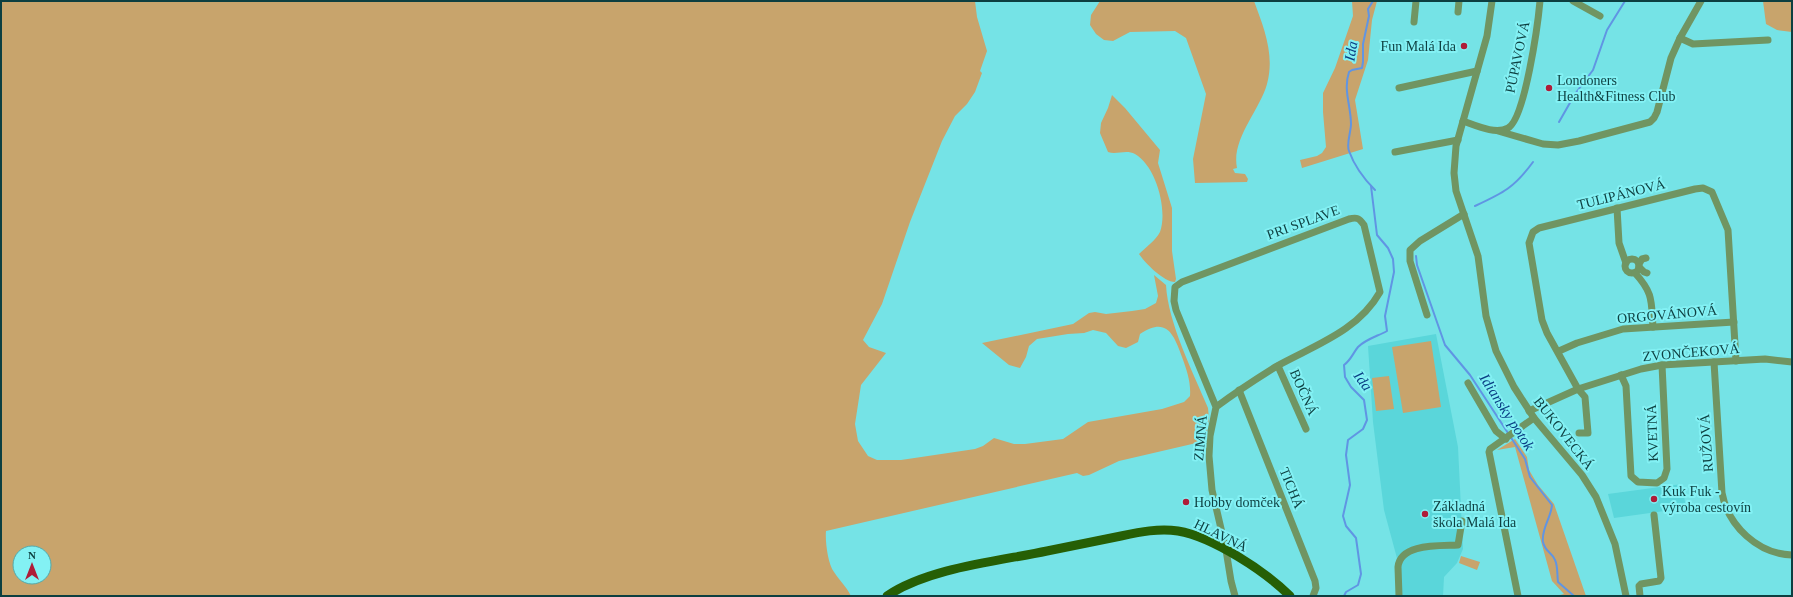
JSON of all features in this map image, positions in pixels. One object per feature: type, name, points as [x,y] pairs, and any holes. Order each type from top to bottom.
[{"type":"main road","name":"HLAVNÁ","points":[[887,596],[912,583],[942,573],[1151,530],[1180,531],[1226,550],[1271,580],[1290,596]]},
{"type":"street","points":[[1414,22],[1416,1]]},
{"type":"street","points":[[1458,12],[1459,1]]},
{"type":"street","name":"BUKOVECKÁ","points":[[1492,1],[1487,36],[1457,143],[1454,161],[1455,184],[1478,256],[1486,316],[1493,344],[1503,366],[1529,411],[1582,475],[1596,497],[1615,544],[1626,596]]},
{"type":"street","name":"PÚPAVOVÁ","points":[[1498,131],[1509,127],[1516,118],[1533,54],[1540,1]]},
{"type":"street","points":[[1573,1],[1600,16]]},
{"type":"street","points":[[1463,121],[1547,144],[1579,141],[1652,120],[1657,112],[1668,70],[1680,38],[1701,1]]},
{"type":"street","points":[[1680,38],[1693,44],[1768,40]]},
{"type":"street","points":[[1399,88],[1477,71]]},
{"type":"street","points":[[1395,152],[1457,143]]},
{"type":"street","name":"TULIPÁNOVÁ","points":[[1578,389],[1559,351],[1547,333],[1542,320],[1530,251],[1529,243],[1531,235],[1539,228],[1700,188],[1706,188],[1712,192],[1725,220],[1730,240],[1736,360]]},
{"type":"street","points":[[1617,208],[1619,243],[1626,263],[1626,271],[1631,274],[1638,268],[1642,259],[1646,258]]},
{"type":"street","points":[[1427,315],[1410,261],[1410,250],[1420,241],[1464,214]]},
{"type":"street","name":"PRI SPLAVE","points":[[1175,287],[1182,282],[1348,219],[1360,219],[1364,225],[1380,292],[1364,315],[1350,327],[1278,366],[1239,390],[1216,407]]},
{"type":"street","points":[[1626,263],[1628,260],[1633,259],[1650,294],[1653,327]]},
{"type":"street","points":[[1638,268],[1647,273]]},
{"type":"street","name":"ZIMNÁ","points":[[1175,287],[1174,301],[1176,310],[1216,407],[1210,436],[1210,478],[1215,508],[1226,550],[1235,596]]},
{"type":"street","name":"ORGOVÁNOVÁ","points":[[1559,351],[1611,331],[1622,329],[1734,322]]},
{"type":"street","name":"ZVONČEKOVÁ","points":[[1529,411],[1578,389],[1641,369],[1662,365],[1765,359],[1792,362]]},
{"type":"street","name":"RUŽOVÁ","points":[[1714,362],[1722,493],[1726,508],[1740,529],[1753,541],[1775,552],[1792,555]]},
{"type":"street","name":"KVETNÁ","points":[[1621,375],[1626,386],[1631,476],[1638,482],[1657,483],[1664,478],[1667,469],[1662,365]]},
{"type":"street","name":"BOČNÁ","points":[[1278,366],[1306,429]]},
{"type":"street","points":[[1468,383],[1496,431],[1506,438]]},
{"type":"street","points":[[1578,389],[1586,399],[1588,433],[1579,433]]},
{"type":"street","name":"TICHÁ","points":[[1239,390],[1315,581],[1316,588],[1313,596]]},
{"type":"street","points":[[1518,596],[1489,454],[1490,449],[1534,418]]},
{"type":"street","points":[[1640,596],[1641,584],[1659,581],[1661,578],[1654,515]]},
{"type":"street","points":[[1399,596],[1398,562],[1402,556],[1406,552],[1419,548],[1458,545],[1462,521]]},
{"type":"shaded area","points":[[1,1],[975,1],[977,17],[987,51],[980,71],[982,73],[975,92],[967,104],[955,116],[942,141],[910,222],[882,304],[863,340],[869,347],[886,353],[861,385],[855,424],[858,441],[868,456],[877,460],[901,460],[975,449],[983,446],[994,438],[1014,444],[1063,439],[1088,422],[1162,409],[1184,402],[1190,396],[1190,386],[1187,372],[1176,342],[1168,330],[1163,328],[1157,327],[1149,329],[1140,334],[1138,342],[1126,348],[1118,346],[1106,333],[1093,330],[1084,333],[1037,339],[1029,346],[1026,357],[1020,368],[1009,365],[982,343],[1073,324],[1089,313],[1095,312],[1106,314],[1145,309],[1156,303],[1158,296],[1154,275],[1166,285],[1171,315],[1176,331],[1208,408],[1209,419],[1205,441],[1119,461],[1089,475],[1083,476],[1077,473],[826,531],[827,552],[830,564],[851,596],[1,596]]},
{"type":"shaded area","points":[[1100,1],[1254,1],[1265,31],[1270,63],[1267,84],[1259,104],[1247,125],[1238,146],[1236,157],[1237,168],[1233,169],[1235,173],[1245,174],[1248,179],[1247,182],[1195,183],[1193,159],[1206,94],[1186,38],[1175,31],[1130,32],[1113,41],[1104,40],[1096,34],[1090,25],[1091,15]]},
{"type":"shaded area","points":[[1352,1],[1377,1],[1372,20],[1368,60],[1355,100],[1363,149],[1302,168],[1300,160],[1317,156],[1322,153],[1326,147],[1323,93],[1335,68],[1353,16]]},
{"type":"shaded area","points":[[1763,1],[1792,1],[1792,32],[1777,30],[1766,24]]},
{"type":"shaded area","points":[[1112,95],[1125,108],[1160,150],[1158,163],[1172,208],[1172,251],[1176,279],[1175,282],[1160,276],[1139,254],[1160,232],[1162,223],[1161,201],[1154,178],[1149,168],[1142,160],[1132,153],[1108,152],[1100,133],[1101,123]]},
{"type":"shaded area","points":[[1436,334],[1458,447],[1463,549],[1457,563],[1444,577],[1443,596],[1399,596],[1398,562],[1384,510],[1373,422],[1368,346]]},
{"type":"shaded area","points":[[1431,341],[1441,407],[1403,413],[1392,347]]},
{"type":"shaded area","points":[[1389,376],[1394,409],[1376,411],[1372,378]]},
{"type":"shaded area","points":[[1515,439],[1527,457],[1529,470],[1538,485],[1554,504],[1586,596],[1556,596],[1564,594],[1552,581],[1515,447],[1497,450]]},
{"type":"shaded area","points":[[1682,484],[1686,508],[1614,518],[1608,494]]},
{"type":"shaded area","points":[[1461,556],[1480,562],[1477,570],[1459,563]]},
{"type":"waterway","name":"Ida","points":[[1373,1],[1368,9],[1369,16],[1363,44],[1362,68],[1349,72],[1347,79],[1347,92],[1351,117],[1348,148],[1357,167],[1375,190]]},
{"type":"waterway","name":"Idiansky potok","points":[[1559,122],[1575,94],[1593,70],[1607,30],[1625,1]]},
{"type":"waterway","name":"Idiansky potok","points":[[1475,206],[1514,184],[1533,162]]},
{"type":"waterway","name":"Ida","points":[[1344,596],[1346,592],[1358,585],[1361,574],[1356,538],[1346,526],[1343,516],[1350,485],[1346,455],[1348,440],[1363,429],[1367,420],[1364,400],[1351,387],[1345,377],[1344,365],[1361,344],[1387,331],[1385,316],[1394,272],[1393,259],[1388,248],[1377,235],[1371,186]]},
{"type":"waterway","name":"Idiansky potok","points":[[1416,256],[1417,265],[1445,345],[1470,375],[1525,459],[1530,477],[1552,505],[1543,533],[1543,542],[1545,548],[1554,557],[1556,562],[1558,582],[1574,596]]},
{"type":"place","name":"Fun Malá Ida","points":[[1464,46]]},
{"type":"place","name":"Londoners Health&Fitness Club","points":[[1549,88]]},
{"type":"place","name":"Kuk Fuk - výroba cestovín","points":[[1654,499]]},
{"type":"place","name":"Hobby domček","points":[[1186,502]]},
{"type":"place","name":"Základná škola Malá Ida","points":[[1425,514]]}]
